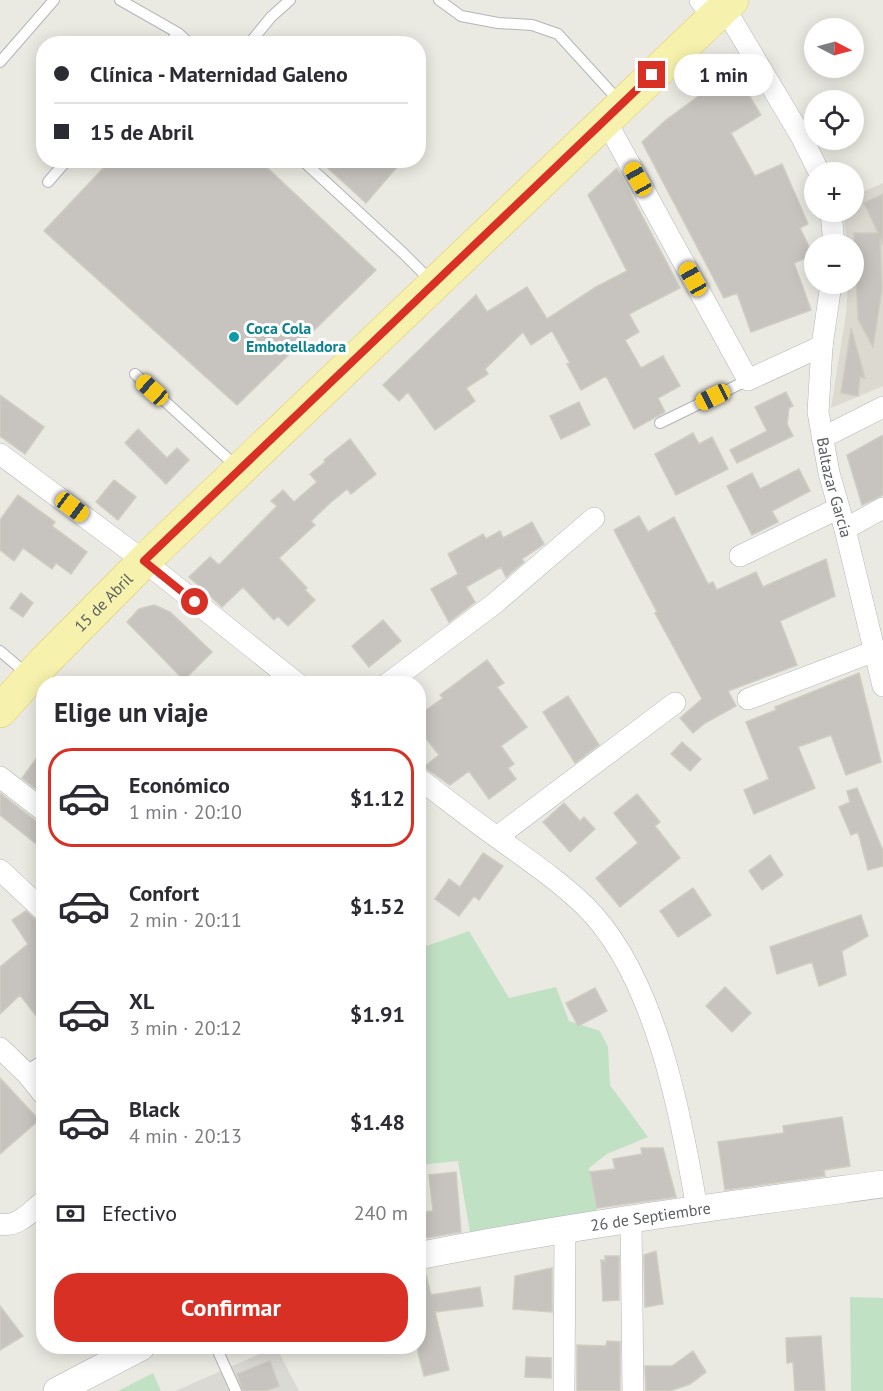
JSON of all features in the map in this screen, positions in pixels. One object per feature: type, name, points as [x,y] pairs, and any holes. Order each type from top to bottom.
[{"type":"main road","name":"15 de Abril","points":[[0,711],[30,677],[144,561],[434,285],[717,6]]},
{"type":"street","points":[[717,6],[801,136],[814,162]]},
{"type":"street","points":[[613,111],[748,380],[822,346]]},
{"type":"street","name":"Baltazar Garcia","points":[[830,294],[822,346],[818,412],[822,438],[883,686]]},
{"type":"street","points":[[822,438],[883,407]]},
{"type":"street","points":[[0,454],[144,561],[288,676]]},
{"type":"street","points":[[740,556],[839,508]]},
{"type":"street","points":[[845,530],[883,508]]},
{"type":"street","points":[[398,676],[494,603],[594,518]]},
{"type":"street","points":[[748,699],[875,651]]},
{"type":"street","points":[[497,837],[675,703]]},
{"type":"street","points":[[0,777],[36,805]]},
{"type":"street","points":[[426,784],[540,867],[585,906],[620,949],[648,1010],[662,1053],[690,1168],[697,1209]]},
{"type":"street","points":[[0,870],[36,904]]},
{"type":"street","points":[[0,1048],[35,1069]]},
{"type":"street","name":"26 de Septiembre","points":[[426,1254],[697,1209],[883,1184]]},
{"type":"street","points":[[0,1224],[18,1222],[36,1207]]},
{"type":"street","points":[[631,1220],[633,1391]]},
{"type":"street","points":[[564,1391],[565,1231]]},
{"type":"street","points":[[57,1391],[128,1354]]},
{"type":"lane","points":[[0,62],[54,0]]},
{"type":"lane","points":[[120,0],[181,36]]},
{"type":"lane","points":[[256,36],[271,17],[290,0]]},
{"type":"lane","points":[[439,0],[461,16],[498,23],[532,25],[558,34],[613,111]]},
{"type":"lane","points":[[48,182],[60,168]]},
{"type":"lane","points":[[311,168],[403,253],[434,285]]},
{"type":"lane","points":[[135,374],[241,471]]},
{"type":"lane","points":[[660,423],[748,380]]},
{"type":"lane","points":[[0,651],[30,677]]},
{"type":"lane","points":[[219,1354],[236,1391]]},
{"type":"shaded area","points":[[883,183],[883,386],[831,408],[847,294],[864,294],[864,234],[846,234],[844,222],[864,222],[864,192]]},
{"type":"shaded area","points":[[260,1354],[280,1354],[299,1391],[175,1391]]},
{"type":"green space","points":[[469,931],[509,998],[556,987],[569,1021],[600,1031],[608,1047],[610,1085],[648,1137],[607,1154],[589,1168],[597,1211],[470,1233],[458,1161],[426,1164],[426,946]]},
{"type":"green space","points":[[850,1297],[883,1298],[883,1391],[851,1391]]},
{"type":"green space","points":[[153,1373],[161,1391],[118,1391]]},
{"type":"building","points":[[731,66],[761,115],[731,133],[755,176],[782,164],[804,215],[804,222],[808,224],[800,228],[804,236],[804,259],[794,263],[811,310],[751,332],[737,293],[724,298],[642,142],[666,120],[700,95]]},
{"type":"building","name":"Coca Cola Embotelladora","points":[[103,168],[268,168],[376,270],[237,405],[44,231]]},
{"type":"building","points":[[328,168],[396,168],[366,203]]},
{"type":"building","points":[[617,168],[680,288],[629,314],[639,332],[625,340],[641,368],[663,356],[680,386],[658,398],[665,412],[634,429],[606,376],[581,390],[567,364],[570,363],[552,331],[531,345],[523,332],[485,369],[488,374],[466,388],[475,401],[435,430],[408,392],[399,401],[383,385],[476,295],[487,312],[527,287],[547,319],[596,287],[627,271],[588,195]]},
{"type":"building","points":[[883,194],[883,245],[880,238],[882,289],[873,347],[858,319],[857,294],[864,294],[864,234],[854,233],[878,233],[864,203]]},
{"type":"building","points":[[851,328],[865,378],[860,377],[858,396],[841,393]]},
{"type":"building","points":[[786,392],[793,406],[789,408],[787,424],[793,436],[737,463],[730,450],[767,431],[755,407]]},
{"type":"building","points":[[0,395],[44,427],[25,454],[0,436]]},
{"type":"building","points":[[579,402],[590,425],[561,439],[550,416]]},
{"type":"building","points":[[138,429],[167,458],[177,448],[189,460],[166,484],[125,443]]},
{"type":"building","points":[[693,433],[699,444],[712,437],[728,469],[676,495],[655,454]]},
{"type":"building","points":[[883,435],[883,495],[862,505],[847,455]]},
{"type":"building","points":[[350,439],[376,474],[351,494],[347,489],[331,502],[311,521],[315,525],[279,558],[315,600],[288,626],[278,616],[274,620],[243,587],[222,607],[189,577],[210,557],[219,565],[277,506],[271,501],[283,490],[294,502],[317,482],[310,474]]},
{"type":"building","points":[[799,469],[810,491],[772,511],[778,522],[752,535],[727,486],[752,473],[760,489]]},
{"type":"building","points":[[114,480],[136,497],[118,520],[96,502]]},
{"type":"building","points":[[18,495],[55,522],[52,526],[87,552],[71,574],[56,563],[52,569],[23,548],[14,561],[0,550],[0,520]]},
{"type":"building","points":[[639,516],[648,532],[674,517],[708,584],[713,582],[717,590],[756,572],[763,587],[826,559],[835,596],[780,621],[797,665],[728,691],[736,706],[705,723],[693,733],[680,718],[702,699],[655,613],[657,612],[614,530]]},
{"type":"building","points":[[532,522],[544,544],[522,559],[524,562],[506,577],[501,567],[466,587],[475,602],[449,622],[431,589],[458,574],[448,554],[483,534],[486,539],[500,531],[503,538]]},
{"type":"building","points":[[21,593],[33,603],[23,617],[10,608]]},
{"type":"building","points":[[154,605],[170,612],[212,652],[188,676],[180,676],[127,622],[139,609]]},
{"type":"building","points":[[383,620],[401,641],[369,667],[352,646]]},
{"type":"building","points":[[487,660],[504,683],[497,687],[527,727],[501,746],[514,764],[508,768],[516,779],[489,799],[469,771],[450,785],[426,768],[426,765],[439,755],[426,738],[426,710],[443,698],[440,695]]},
{"type":"building","points":[[859,673],[881,762],[846,775],[831,735],[798,747],[815,788],[754,814],[744,790],[769,779],[746,722],[776,710],[775,707]]},
{"type":"building","points":[[568,696],[599,745],[575,763],[543,712]]},
{"type":"building","points":[[682,742],[701,759],[690,771],[671,754]]},
{"type":"building","points":[[36,759],[36,789],[22,778]]},
{"type":"building","points":[[857,788],[883,851],[883,866],[868,870],[858,832],[851,835],[839,807],[850,802],[847,791]]},
{"type":"building","points":[[0,793],[36,821],[36,844],[0,815]]},
{"type":"building","points":[[637,794],[660,822],[655,826],[680,858],[620,907],[596,878],[638,843],[614,813]]},
{"type":"building","points":[[564,803],[580,821],[584,817],[595,829],[570,852],[543,822]]},
{"type":"building","points":[[483,853],[503,866],[479,900],[474,896],[459,916],[435,899],[449,879],[460,887]]},
{"type":"building","points":[[770,855],[783,875],[762,890],[749,871]]},
{"type":"building","points":[[693,888],[711,915],[678,937],[660,911]]},
{"type":"building","points":[[26,911],[36,920],[36,1016],[20,995],[0,1014],[0,967],[28,944],[12,920]]},
{"type":"building","points":[[861,915],[868,936],[842,951],[846,975],[819,986],[812,962],[777,974],[770,947]]},
{"type":"building","points":[[725,987],[751,1013],[732,1032],[706,1006]]},
{"type":"building","points":[[595,988],[607,1011],[578,1026],[566,1003]]},
{"type":"building","points":[[0,1078],[36,1117],[36,1123],[0,1154]]},
{"type":"building","points":[[842,1117],[850,1166],[824,1170],[825,1176],[725,1190],[718,1142],[784,1133],[783,1126]]},
{"type":"building","points":[[641,1148],[663,1148],[676,1197],[597,1208],[590,1172],[615,1169],[613,1159],[642,1154]]},
{"type":"building","points":[[456,1172],[461,1232],[426,1238],[426,1212],[433,1211],[429,1175]]},
{"type":"building","points":[[656,1251],[663,1304],[645,1307],[644,1255]]},
{"type":"building","points":[[605,1256],[619,1256],[619,1300],[603,1301],[601,1260],[605,1261]]},
{"type":"building","points":[[552,1268],[552,1312],[513,1309],[515,1276]]},
{"type":"building","points":[[426,1275],[431,1295],[480,1287],[483,1306],[435,1312],[449,1370],[424,1376],[418,1354],[426,1354]]},
{"type":"building","points":[[0,1306],[23,1336],[0,1350]]},
{"type":"building","points":[[821,1336],[825,1391],[795,1391],[793,1362],[787,1363],[786,1338]]},
{"type":"building","points":[[607,1341],[620,1342],[620,1391],[577,1391],[577,1345],[606,1346]]},
{"type":"building","points":[[693,1351],[706,1372],[690,1384],[670,1391],[646,1391],[645,1366],[672,1366]]},
{"type":"building","points":[[526,1357],[551,1358],[551,1378],[525,1377]]},
{"type":"building","points":[[270,1361],[279,1386],[266,1391],[243,1391],[237,1374]]},
{"type":"place","name":"Coca Cola Embotelladora","points":[[234,337]]},
{"type":"route","points":[[195,602],[144,561],[241,471],[652,75]]}]
